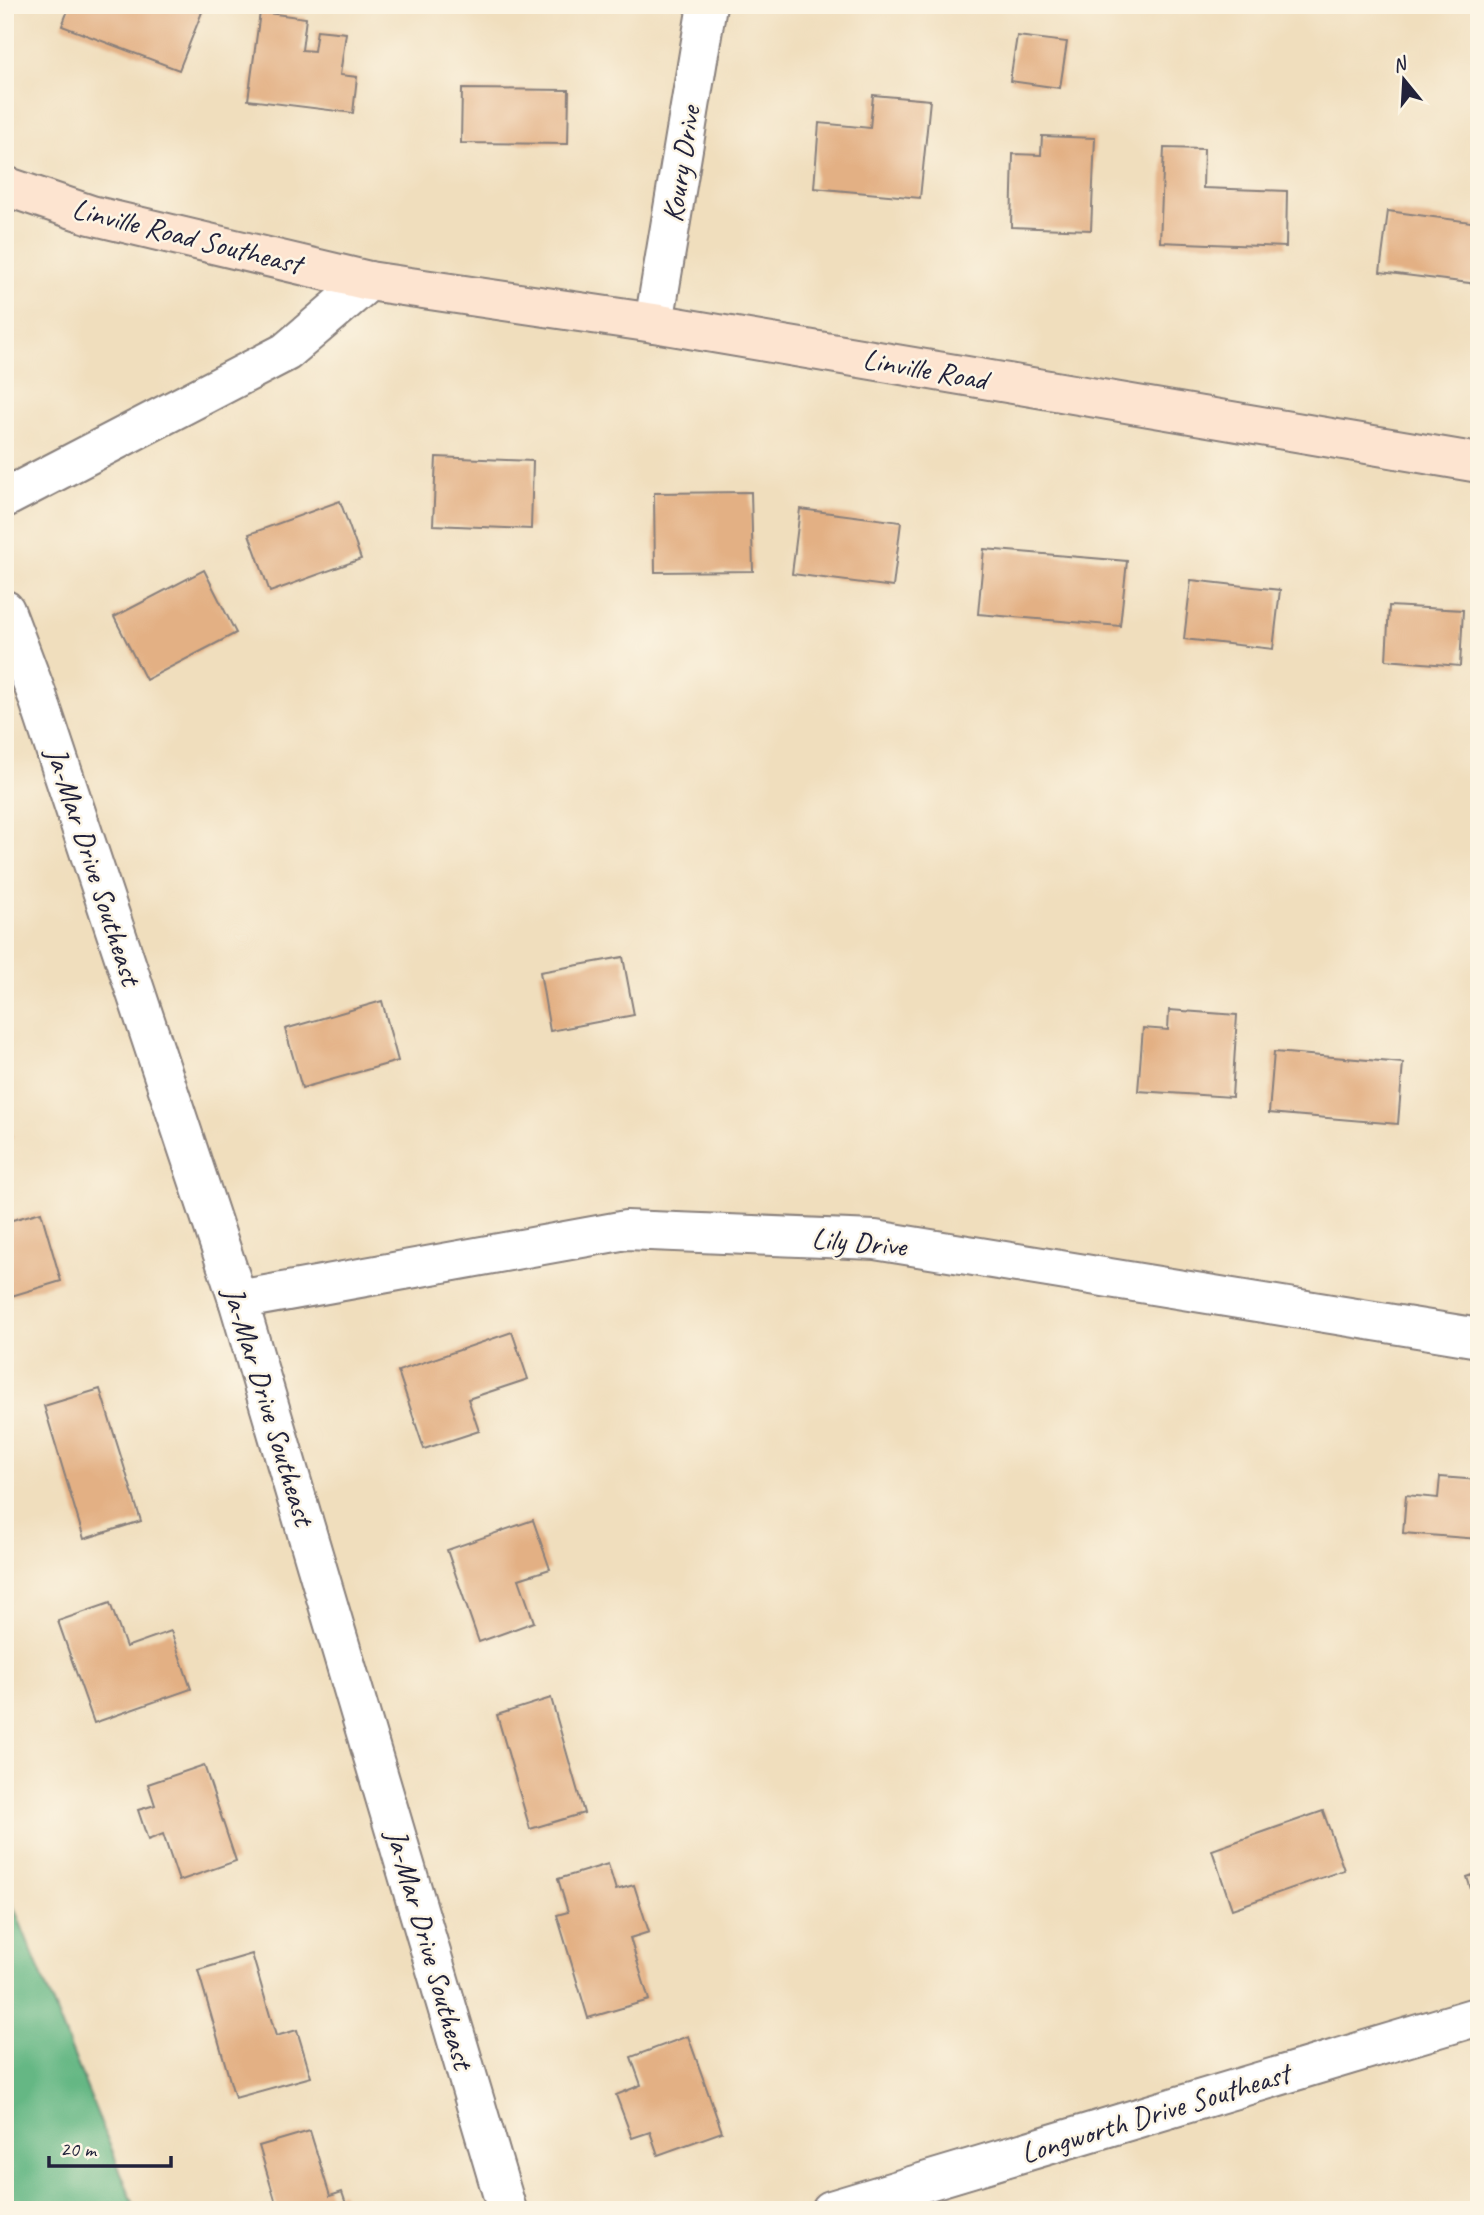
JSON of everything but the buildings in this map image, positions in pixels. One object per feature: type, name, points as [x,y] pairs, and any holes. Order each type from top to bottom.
[{"type":"main road","name":"Linville Road Southeast","points":[[5,186],[91,215],[369,281]]},
{"type":"main road","name":"Linville Road","points":[[369,281],[654,323],[1479,463]]},
{"type":"street","name":"Koury Drive","points":[[654,323],[707,5]]},
{"type":"street","points":[[5,498],[286,352],[369,281]]},
{"type":"street","name":"Ja-Mar Drive Southeast","points":[[5,610],[37,695],[238,1300],[507,2210]]},
{"type":"street","name":"Lily Drive","points":[[238,1300],[626,1230],[875,1240],[1479,1338]]},
{"type":"street","name":"Longworth Drive Southeast","points":[[831,2210],[1479,2016]]},
{"type":"green space","points":[[5,1885],[136,2210],[5,2210]]}]
